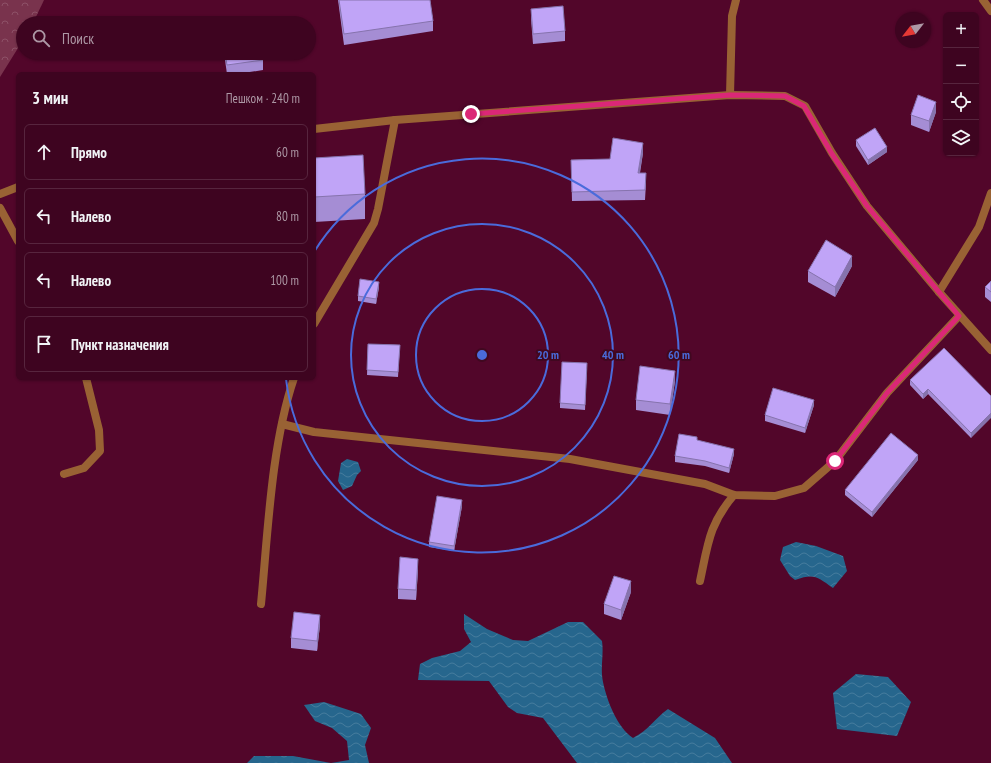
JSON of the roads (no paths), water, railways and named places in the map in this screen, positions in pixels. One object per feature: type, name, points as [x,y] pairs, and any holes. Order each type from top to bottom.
[{"type":"street","points":[[730,95],[732,16],[736,0]]},
{"type":"street","points":[[983,0],[991,11]]},
{"type":"street","points":[[316,129],[395,120],[730,95],[785,96],[804,106],[832,154],[867,206],[938,292],[991,350]]},
{"type":"street","points":[[316,321],[374,223],[378,210],[395,120]]},
{"type":"street","points":[[0,194],[16,188]]},
{"type":"street","points":[[938,292],[979,227],[991,193]]},
{"type":"street","points":[[0,208],[16,237]]},
{"type":"street","points":[[282,424],[314,432],[570,458],[705,484],[734,495],[775,496],[804,488],[835,461],[887,393],[959,316]]},
{"type":"street","points":[[64,474],[84,468],[100,451],[99,430],[86,380]]},
{"type":"street","points":[[262,604],[272,488],[282,424],[293,380]]},
{"type":"street","points":[[700,580],[713,527],[721,510],[734,495]]},
{"type":"water","points":[[347,459],[358,462],[361,471],[357,475],[352,486],[343,490],[338,481],[341,463]]},
{"type":"water","points":[[796,542],[816,546],[843,556],[847,571],[833,588],[816,577],[807,577],[795,580],[790,576],[780,560],[783,547]]},
{"type":"water","points":[[464,614],[487,629],[513,640],[528,641],[568,622],[583,622],[602,641],[603,682],[610,705],[627,733],[633,738],[639,735],[668,709],[715,738],[732,763],[577,763],[543,718],[517,713],[508,707],[489,681],[418,680],[420,664],[432,658],[460,651],[471,642],[464,629]]},
{"type":"water","points":[[856,674],[888,677],[911,702],[897,736],[837,729],[833,693]]},
{"type":"water","points":[[324,702],[361,714],[371,728],[365,745],[369,763],[331,763],[349,760],[347,741],[332,728],[315,721],[304,705]]},
{"type":"water","points":[[254,756],[293,756],[331,763],[247,763]]}]
